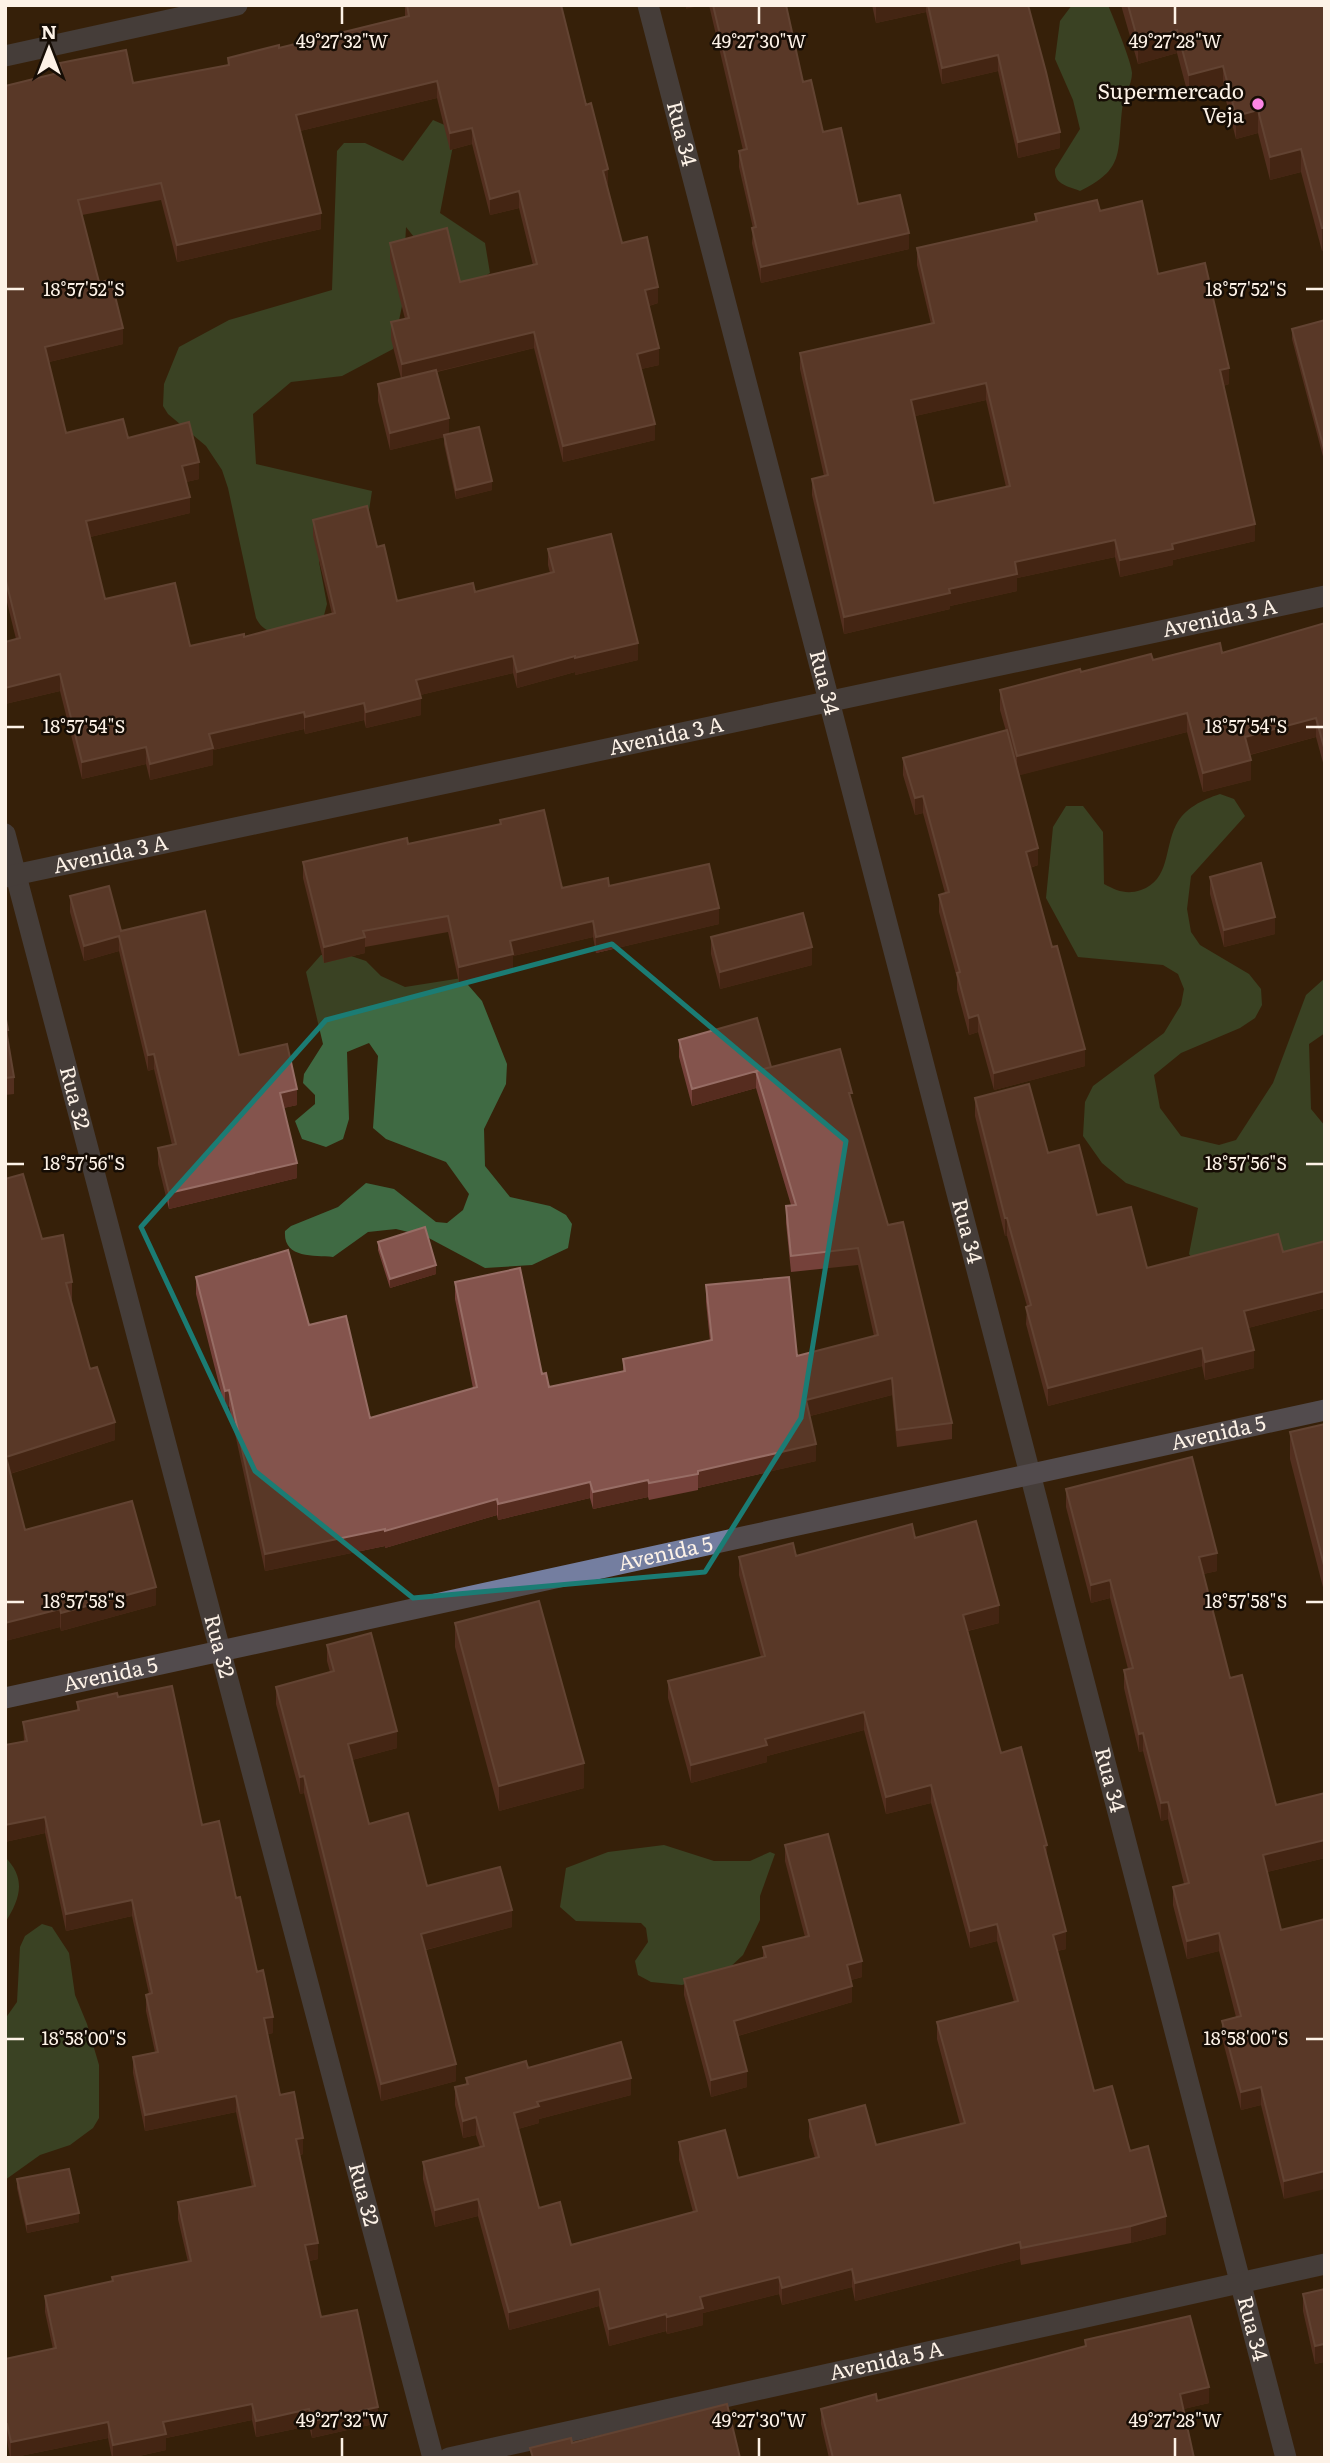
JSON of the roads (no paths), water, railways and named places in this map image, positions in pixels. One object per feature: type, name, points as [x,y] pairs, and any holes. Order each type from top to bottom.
[{"type":"street","points":[[5,56],[237,5]]},
{"type":"street","name":"Rua 34","points":[[648,5],[1286,2458]]},
{"type":"street","name":"Avenida 3 A","points":[[10,876],[1325,596]]},
{"type":"street","name":"Rua 32","points":[[5,834],[10,876],[221,1651],[433,2458]]},
{"type":"street","name":"Avenida 5","points":[[5,1698],[1325,1410]]},
{"type":"street","name":"Avenida 5 A","points":[[449,2458],[1325,2264]]},
{"type":"place","name":"Supermercado Veja","points":[[1258,104]]}]
